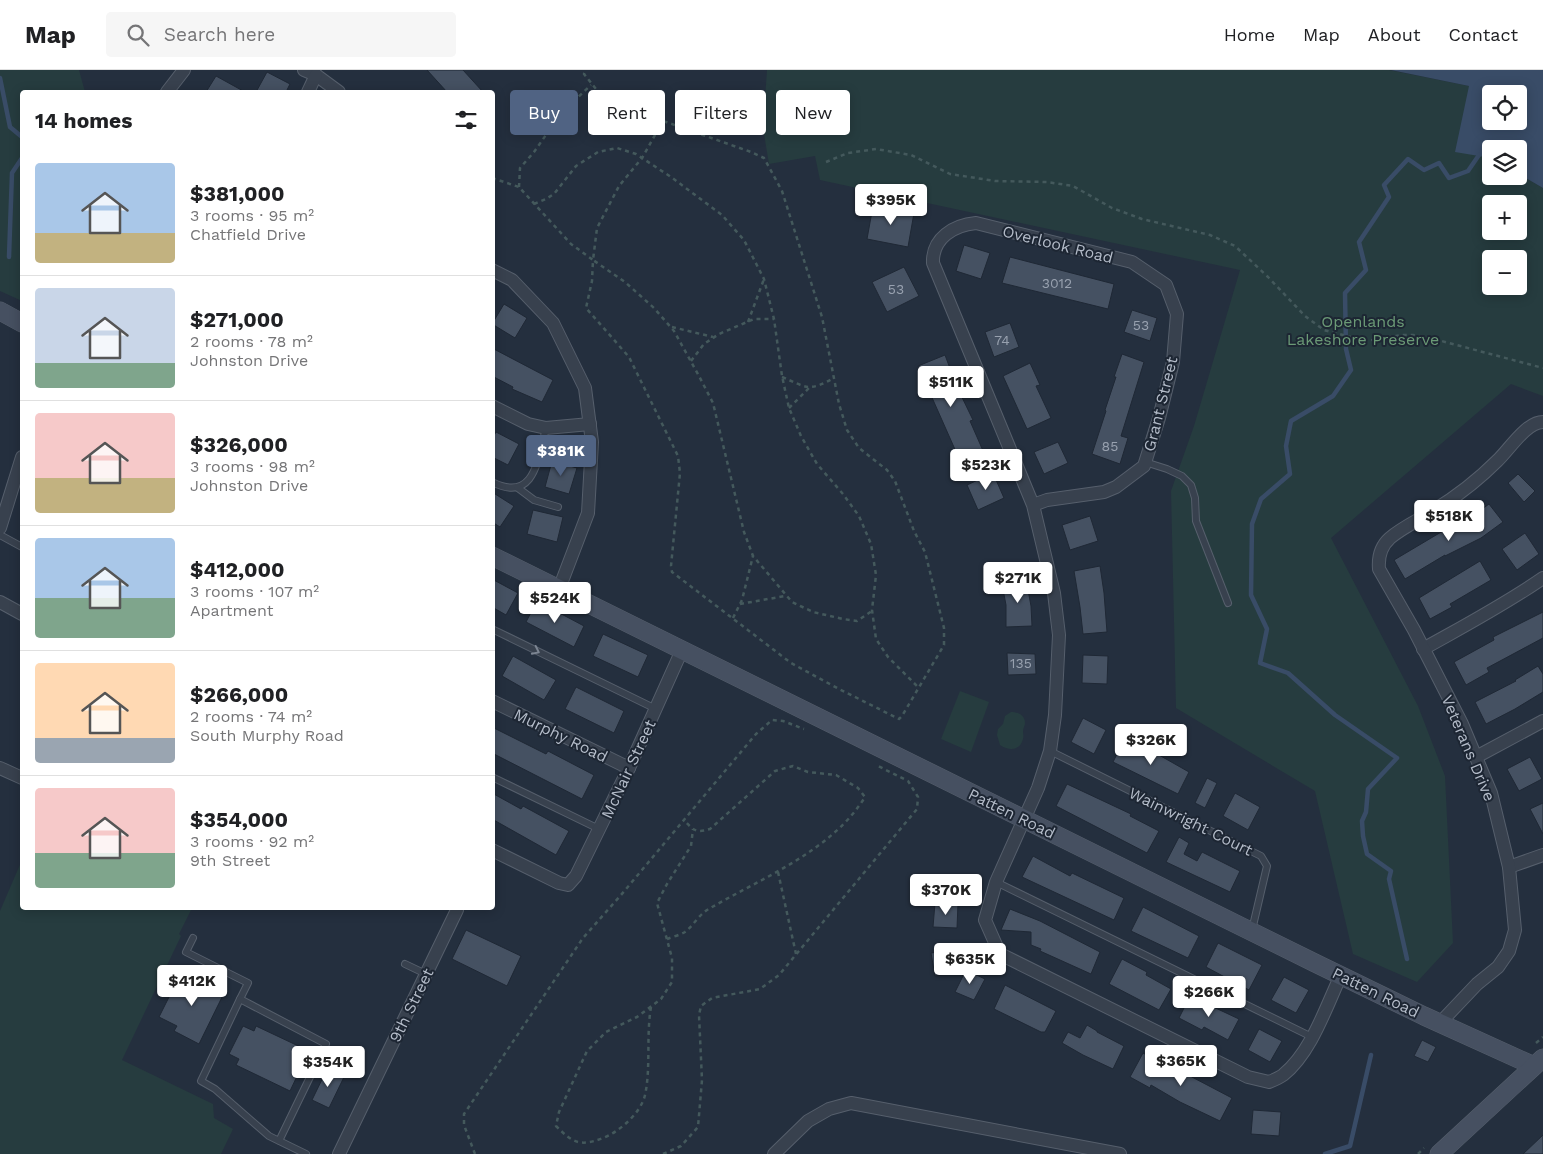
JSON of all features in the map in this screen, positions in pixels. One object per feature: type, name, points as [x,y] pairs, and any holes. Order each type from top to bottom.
[{"type":"street","points":[[169,90],[184,70]]},
{"type":"street","points":[[304,70],[316,75],[336,90]]},
{"type":"street","points":[[309,90],[316,75]]},
{"type":"street","name":"Overlook Road","points":[[1034,505],[933,263],[936,244],[956,227],[976,223],[1132,262],[1166,284]]},
{"type":"street","points":[[495,272],[512,280],[553,323],[585,388],[592,442],[588,513],[559,589]]},
{"type":"street","name":"Grant Street","points":[[1034,505],[1047,500],[1104,492],[1116,487],[1144,466],[1159,418],[1173,362],[1177,314],[1166,284]]},
{"type":"street","points":[[0,311],[20,322]]},
{"type":"street","points":[[495,408],[528,424],[546,428],[590,424]]},
{"type":"street","name":"Veterans Drive","points":[[1440,1023],[1477,984],[1498,967],[1509,951],[1515,930],[1509,867],[1491,793],[1462,724],[1379,569],[1378,559],[1390,538],[1434,511],[1480,478],[1525,431],[1540,422]]},
{"type":"street","points":[[0,528],[20,472]]},
{"type":"street","points":[[1034,505],[1054,593],[1059,635],[1055,715],[1050,751],[1038,788],[996,882],[985,920],[1000,954],[1248,1077],[1269,1082],[1282,1075],[1297,1060],[1312,1038],[1341,975]]},
{"type":"street","name":"Patten Road","points":[[495,557],[1341,975],[1440,1023],[1540,1065]]},
{"type":"street","points":[[1423,648],[1486,615],[1543,578]]},
{"type":"street","points":[[0,602],[20,613]]},
{"type":"street","name":"McNair Street","points":[[495,852],[558,883],[568,884],[576,876],[629,768],[682,650]]},
{"type":"street","name":"Murphy Road","points":[[495,703],[629,768]]},
{"type":"street","points":[[1476,757],[1543,721]]},
{"type":"street","points":[[0,768],[20,777]]},
{"type":"street","points":[[1509,867],[1543,854]]},
{"type":"street","name":"9th Street","points":[[339,1154],[458,910]]},
{"type":"street","points":[[1439,1154],[1540,1065]]},
{"type":"street","points":[[774,1154],[808,1121],[829,1109],[851,1103],[1120,1154]]},
{"type":"lane","points":[[495,483],[505,488],[518,488],[529,480],[536,467],[546,428]]},
{"type":"lane","points":[[1145,462],[1167,468],[1182,476],[1191,485],[1195,498],[1196,521],[1228,603]]},
{"type":"lane","points":[[518,488],[534,500],[558,508]]},
{"type":"lane","points":[[0,535],[20,546]]},
{"type":"lane","points":[[495,630],[656,709]]},
{"type":"lane","name":"Wainwright Court","points":[[1050,751],[1261,856],[1267,866],[1251,931]]},
{"type":"lane","points":[[495,778],[600,829]]},
{"type":"lane","points":[[996,882],[1312,1038]]},
{"type":"lane","points":[[193,938],[186,952],[248,983],[201,1081],[216,1089],[269,1136],[306,1154]]},
{"type":"lane","points":[[405,964],[426,974]]},
{"type":"lane","points":[[240,999],[326,1044],[278,1141]]},
{"type":"path","points":[[584,70],[584,74],[596,90]]},
{"type":"path","points":[[519,187],[520,168],[556,122],[592,84]]},
{"type":"path","points":[[655,135],[642,158],[619,186],[597,228],[592,281],[586,308],[629,357],[678,456],[680,473],[672,572],[791,663],[899,719],[944,645],[944,628],[925,552],[914,531],[895,481],[887,470],[860,448],[847,430],[839,404],[822,317],[785,199],[764,158],[752,152],[665,122]]},
{"type":"path","points":[[534,204],[554,194],[562,181],[576,166],[598,152],[617,148],[636,154],[671,177],[722,215],[744,240],[764,279],[774,319],[782,376],[789,408],[801,436],[817,464],[859,516],[871,544],[876,575],[872,610],[876,639],[888,657],[919,688]]},
{"type":"path","points":[[826,162],[848,154],[876,149],[911,155],[950,174],[995,181],[1047,182],[1073,186],[1112,208],[1142,219],[1210,235],[1235,246],[1305,316],[1324,330],[1366,340],[1402,334],[1434,339],[1543,368]]},
{"type":"path","points":[[495,179],[519,187],[571,244],[625,282],[654,308],[671,327],[713,403],[744,532],[753,556],[786,596],[792,602],[813,612],[843,619],[857,621],[872,610]]},
{"type":"path","points":[[748,322],[764,279]]},
{"type":"path","points":[[691,361],[704,344],[719,334],[754,320],[774,319]]},
{"type":"path","points":[[671,327],[714,338]]},
{"type":"path","points":[[782,376],[806,387],[816,387],[834,378]]},
{"type":"path","points":[[789,408],[810,387]]},
{"type":"path","points":[[733,618],[740,604],[753,556]]},
{"type":"path","points":[[740,604],[786,596]]},
{"type":"path","points":[[475,1154],[464,1125],[464,1114],[583,938],[756,734],[772,720],[783,720],[806,730]]},
{"type":"path","points":[[663,1154],[682,1146],[698,1127],[702,1080],[699,1015],[701,1006],[712,998],[760,989],[779,975],[917,809],[918,797],[908,781],[874,764]]},
{"type":"path","points":[[667,939],[684,932],[702,913],[778,872],[831,836],[855,813],[865,797],[858,788],[836,775],[808,772],[793,766],[775,771],[710,829],[699,832],[684,820]]},
{"type":"path","points":[[651,1007],[648,1028],[645,1097],[633,1117],[612,1135],[590,1143],[575,1142],[556,1126],[559,1112],[587,1051],[606,1032],[637,1017],[661,999],[672,982],[672,958],[657,903],[691,846],[693,829]]},
{"type":"path","points":[[778,872],[796,954]]},
{"type":"green space","points":[[0,70],[79,70],[84,90],[20,90],[20,300],[0,291]]},
{"type":"green space","name":"Openlands Lakeshore Preserve","points":[[767,70],[1389,70],[1469,86],[1483,140],[1482,185],[1527,185],[1527,179],[1543,188],[1543,396],[1511,384],[1331,538],[1418,706],[1445,776],[1453,943],[1417,982],[1353,954],[1315,791],[1176,708],[1171,491],[1194,426],[1240,270],[820,180],[815,156],[769,164],[764,135],[766,135]]},
{"type":"green space","points":[[960,691],[989,702],[971,752],[941,739]]},
{"type":"green space","points":[[1011,712],[1021,714],[1025,723],[1022,743],[1014,749],[1000,745],[997,735],[1005,716]]},
{"type":"green space","points":[[20,865],[20,910],[191,910],[179,934],[181,936],[122,1060],[213,1104],[214,1118],[233,1129],[221,1154],[0,1154],[0,911]]},
{"type":"water","points":[[1391,70],[1543,70],[1543,188],[1527,179],[1527,140],[1482,140],[1482,156],[1455,152],[1469,86]]},
{"type":"building","points":[[427,70],[463,70],[481,90],[445,90]]},
{"type":"building","points":[[267,72],[290,84],[287,90],[257,90]]},
{"type":"building","points":[[216,76],[241,90],[207,90]]},
{"type":"building","points":[[873,206],[914,213],[908,247],[867,239]]},
{"type":"building","points":[[964,245],[990,253],[981,279],[956,271]]},
{"type":"building","points":[[1010,257],[1114,284],[1108,309],[1002,283]]},
{"type":"building","points":[[904,267],[919,296],[887,312],[872,282]]},
{"type":"building","points":[[504,304],[527,318],[515,338],[495,326],[495,319]]},
{"type":"building","points":[[1132,310],[1157,318],[1150,341],[1124,332]]},
{"type":"building","points":[[1010,323],[1019,347],[994,357],[985,332]]},
{"type":"building","points":[[495,350],[553,380],[542,402],[512,389],[513,387],[495,378]]},
{"type":"building","points":[[1122,354],[1144,362],[1121,436],[1128,438],[1120,464],[1092,454]]},
{"type":"building","points":[[945,355],[957,387],[973,420],[970,421],[984,453],[961,463],[918,366]]},
{"type":"building","points":[[1030,363],[1040,385],[1036,386],[1051,418],[1027,429],[1003,376]]},
{"type":"building","points":[[496,432],[519,444],[508,465],[495,458]]},
{"type":"building","points":[[1058,442],[1068,463],[1044,474],[1034,452]]},
{"type":"building","points":[[552,461],[577,468],[569,494],[545,487]]},
{"type":"building","points":[[993,473],[1004,498],[978,510],[967,485]]},
{"type":"building","points":[[1518,474],[1535,491],[1524,502],[1508,483]]},
{"type":"building","points":[[495,494],[514,506],[500,527],[495,524]]},
{"type":"building","points":[[1489,504],[1503,522],[1481,538],[1445,555],[1405,579],[1394,560],[1458,522],[1459,526]]},
{"type":"building","points":[[533,510],[563,517],[557,542],[527,534]]},
{"type":"building","points":[[1090,516],[1098,541],[1070,550],[1062,525]]},
{"type":"building","points":[[1525,533],[1539,554],[1517,570],[1502,549]]},
{"type":"building","points":[[1480,561],[1491,580],[1450,604],[1452,607],[1430,619],[1419,598]]},
{"type":"building","points":[[1100,566],[1107,632],[1083,634],[1074,571]]},
{"type":"building","points":[[1026,579],[1031,606],[1032,626],[1006,627],[1006,605],[1002,584]]},
{"type":"building","points":[[495,581],[518,593],[506,615],[495,609]]},
{"type":"building","points":[[537,601],[584,626],[574,647],[526,622]]},
{"type":"building","points":[[1543,612],[1543,638],[1487,668],[1489,672],[1466,685],[1454,662],[1494,640],[1493,637]]},
{"type":"building","points":[[603,634],[648,655],[638,677],[593,656]]},
{"type":"building","points":[[1007,653],[1035,654],[1036,674],[1008,675]]},
{"type":"building","points":[[1083,655],[1108,656],[1107,684],[1082,683]]},
{"type":"building","points":[[513,656],[556,680],[544,700],[502,676]]},
{"type":"building","points":[[1538,666],[1543,674],[1543,692],[1486,724],[1475,702],[1516,681]]},
{"type":"building","points":[[576,687],[624,711],[614,733],[565,709]]},
{"type":"building","points":[[1083,718],[1106,730],[1094,754],[1071,742]]},
{"type":"building","points":[[495,728],[546,754],[548,751],[594,775],[582,799],[495,755]]},
{"type":"building","points":[[1125,738],[1189,772],[1178,794],[1113,762]]},
{"type":"building","points":[[1530,757],[1542,779],[1519,791],[1507,769]]},
{"type":"building","points":[[1207,778],[1217,783],[1205,808],[1195,803]]},
{"type":"building","points":[[1067,784],[1131,814],[1130,816],[1159,831],[1147,853],[1056,806]]},
{"type":"building","points":[[1235,793],[1260,807],[1248,830],[1223,816]]},
{"type":"building","points":[[495,795],[521,809],[523,806],[569,831],[556,855],[495,821]]},
{"type":"building","points":[[1543,803],[1543,834],[1530,809]]},
{"type":"building","points":[[1179,837],[1189,843],[1184,854],[1197,861],[1202,852],[1240,871],[1230,892],[1166,862]]},
{"type":"building","points":[[1033,856],[1070,876],[1072,873],[1124,898],[1114,920],[1022,877]]},
{"type":"building","points":[[935,903],[958,904],[957,928],[933,927]]},
{"type":"building","points":[[1143,907],[1199,936],[1188,958],[1131,931]]},
{"type":"building","points":[[1010,909],[1040,921],[1100,952],[1091,974],[1031,945],[1031,932],[1001,930]]},
{"type":"building","points":[[466,930],[521,956],[507,986],[452,959]]},
{"type":"building","points":[[1218,943],[1262,965],[1249,990],[1206,967]]},
{"type":"building","points":[[955,949],[958,972],[935,976],[931,953]]},
{"type":"building","points":[[1122,959],[1147,972],[1146,975],[1171,989],[1159,1010],[1109,984]]},
{"type":"building","points":[[966,970],[985,979],[974,1000],[955,992]]},
{"type":"building","points":[[180,975],[198,983],[201,977],[226,989],[199,1044],[174,1031],[177,1026],[159,1017]]},
{"type":"building","points":[[1284,977],[1309,990],[1296,1013],[1271,1000]]},
{"type":"building","points":[[1005,985],[1056,1011],[1045,1032],[1041,1032],[994,1009]]},
{"type":"building","points":[[1190,996],[1239,1019],[1228,1040],[1204,1027],[1202,1030],[1179,1018]]},
{"type":"building","points":[[1087,1025],[1124,1046],[1113,1069],[1062,1043],[1068,1032],[1080,1038]]},
{"type":"building","points":[[243,1026],[254,1031],[256,1026],[309,1051],[290,1091],[236,1065],[239,1059],[229,1054]]},
{"type":"building","points":[[1259,1029],[1282,1041],[1270,1062],[1248,1050]]},
{"type":"building","points":[[1422,1040],[1436,1047],[1428,1062],[1414,1056]]},
{"type":"building","points":[[1143,1053],[1232,1098],[1220,1121],[1180,1102],[1151,1085],[1150,1088],[1130,1077]]},
{"type":"building","points":[[328,1067],[345,1075],[329,1108],[312,1100]]},
{"type":"building","points":[[1253,1110],[1281,1112],[1279,1136],[1251,1134]]},
{"type":"building","points":[[1543,1135],[1543,1154],[1523,1154]]},
{"type":"waterway","points":[[0,78],[10,127],[20,135]]},
{"type":"waterway","points":[[1407,959],[1389,879],[1391,871],[1367,854],[1362,821],[1366,812],[1368,789],[1397,758],[1335,715],[1288,673],[1260,663],[1267,629],[1251,595],[1252,524],[1261,499],[1290,474],[1286,446],[1291,421],[1333,396],[1351,370],[1346,349],[1345,293],[1366,270],[1359,242],[1389,197],[1384,185],[1408,159],[1424,170],[1439,163],[1449,178],[1468,171],[1479,155]]},
{"type":"waterway","points":[[9,257],[12,173],[20,161]]},
{"type":"waterway","points":[[1325,1154],[1350,1146],[1371,1055]]}]
